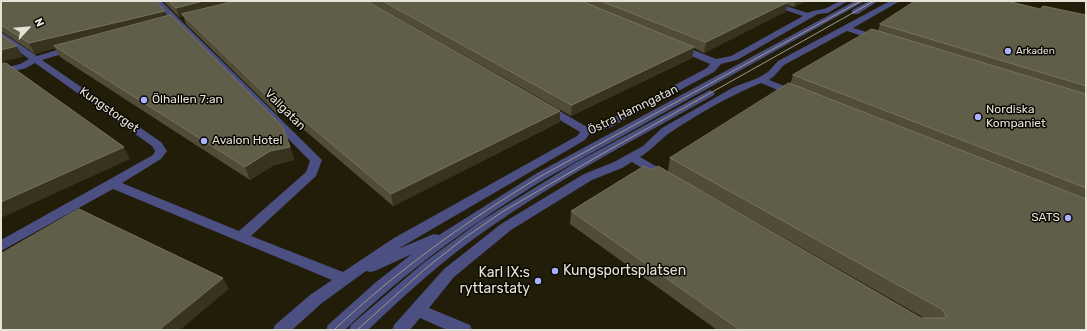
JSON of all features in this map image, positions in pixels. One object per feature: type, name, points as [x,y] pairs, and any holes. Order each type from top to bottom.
[{"type":"street","name":"Vallgatan","points":[[157,1],[316,160],[312,173],[241,237]]},
{"type":"street","points":[[762,1],[805,14]]},
{"type":"street","name":"Östra Hamngatan","points":[[344,279],[400,241],[581,138],[586,131],[605,126],[711,70],[713,66],[722,60],[734,58],[805,14],[826,11],[844,1]]},
{"type":"street","name":"Östra Hamngatan","points":[[384,295],[498,201],[861,1]]},
{"type":"street","name":"Östra Hamngatan","points":[[458,235],[502,212],[540,189],[874,1]]},
{"type":"street","points":[[400,330],[449,273],[506,227],[588,177],[618,165],[632,157],[647,148],[666,130],[738,89],[761,80],[771,74],[781,63],[896,1]]},
{"type":"street","points":[[846,28],[886,41]]},
{"type":"street","points":[[1,35],[35,59]]},
{"type":"street","points":[[673,45],[717,63]]},
{"type":"street","points":[[1,72],[23,66],[35,59],[83,46]]},
{"type":"street","name":"Kungstorget","points":[[1,246],[112,184],[157,157],[161,151],[158,144],[35,59]]},
{"type":"street","points":[[761,80],[806,98]]},
{"type":"street","points":[[539,104],[586,131]]},
{"type":"street","points":[[632,157],[676,183]]},
{"type":"street","points":[[112,184],[344,279]]},
{"type":"street","points":[[281,330],[305,307],[344,279],[458,235]]},
{"type":"street","points":[[418,310],[458,235]]},
{"type":"street","points":[[334,330],[384,295]]},
{"type":"street","points":[[357,330],[384,295]]},
{"type":"street","points":[[418,310],[464,330]]},
{"type":"building","points":[[1,1],[156,1],[165,11],[29,43],[1,25]]},
{"type":"building","points":[[169,1],[203,1],[176,8]]},
{"type":"building","points":[[236,1],[367,1],[560,111],[391,194],[271,93],[274,103],[182,14]]},
{"type":"building","points":[[383,1],[581,1],[694,47],[572,105]]},
{"type":"building","points":[[601,1],[784,1],[788,2],[706,42]]},
{"type":"building","name":"Arkaden","points":[[915,1],[1007,1],[1040,9],[1043,6],[1086,15],[1086,86],[880,24]]},
{"type":"building","points":[[171,15],[283,127],[290,147],[270,151],[245,167],[54,46]]},
{"type":"building","points":[[872,29],[1086,94],[1086,188],[793,75]]},
{"type":"building","points":[[1,35],[17,46],[1,50]]},
{"type":"building","points":[[6,63],[124,147],[1,202],[1,64]]},
{"type":"building","points":[[789,83],[1086,199],[1086,330],[740,330],[571,211],[644,166],[651,170],[658,166],[921,318],[945,318],[946,316],[943,310],[670,158]]},
{"type":"building","points":[[79,209],[223,278],[159,330],[1,330],[1,254]]},
{"type":"tram line","points":[[334,330],[383,287],[433,247],[513,193],[541,176],[861,1]]},
{"type":"tram line","points":[[357,330],[425,269],[463,239],[502,212],[600,155],[874,1]]},
{"type":"place","name":"Arkaden","points":[[1008,51]]},
{"type":"place","name":"Ölhallen 7:an","points":[[144,100]]},
{"type":"place","name":"Nordiska Kompaniet","points":[[978,117]]},
{"type":"place","name":"Avalon Hotel","points":[[204,141]]},
{"type":"place","name":"SATS","points":[[1068,218]]},
{"type":"place","name":"Kungsportsplatsen","points":[[555,271]]},
{"type":"place","name":"Karl IX:s ryttarstaty","points":[[538,281]]}]
